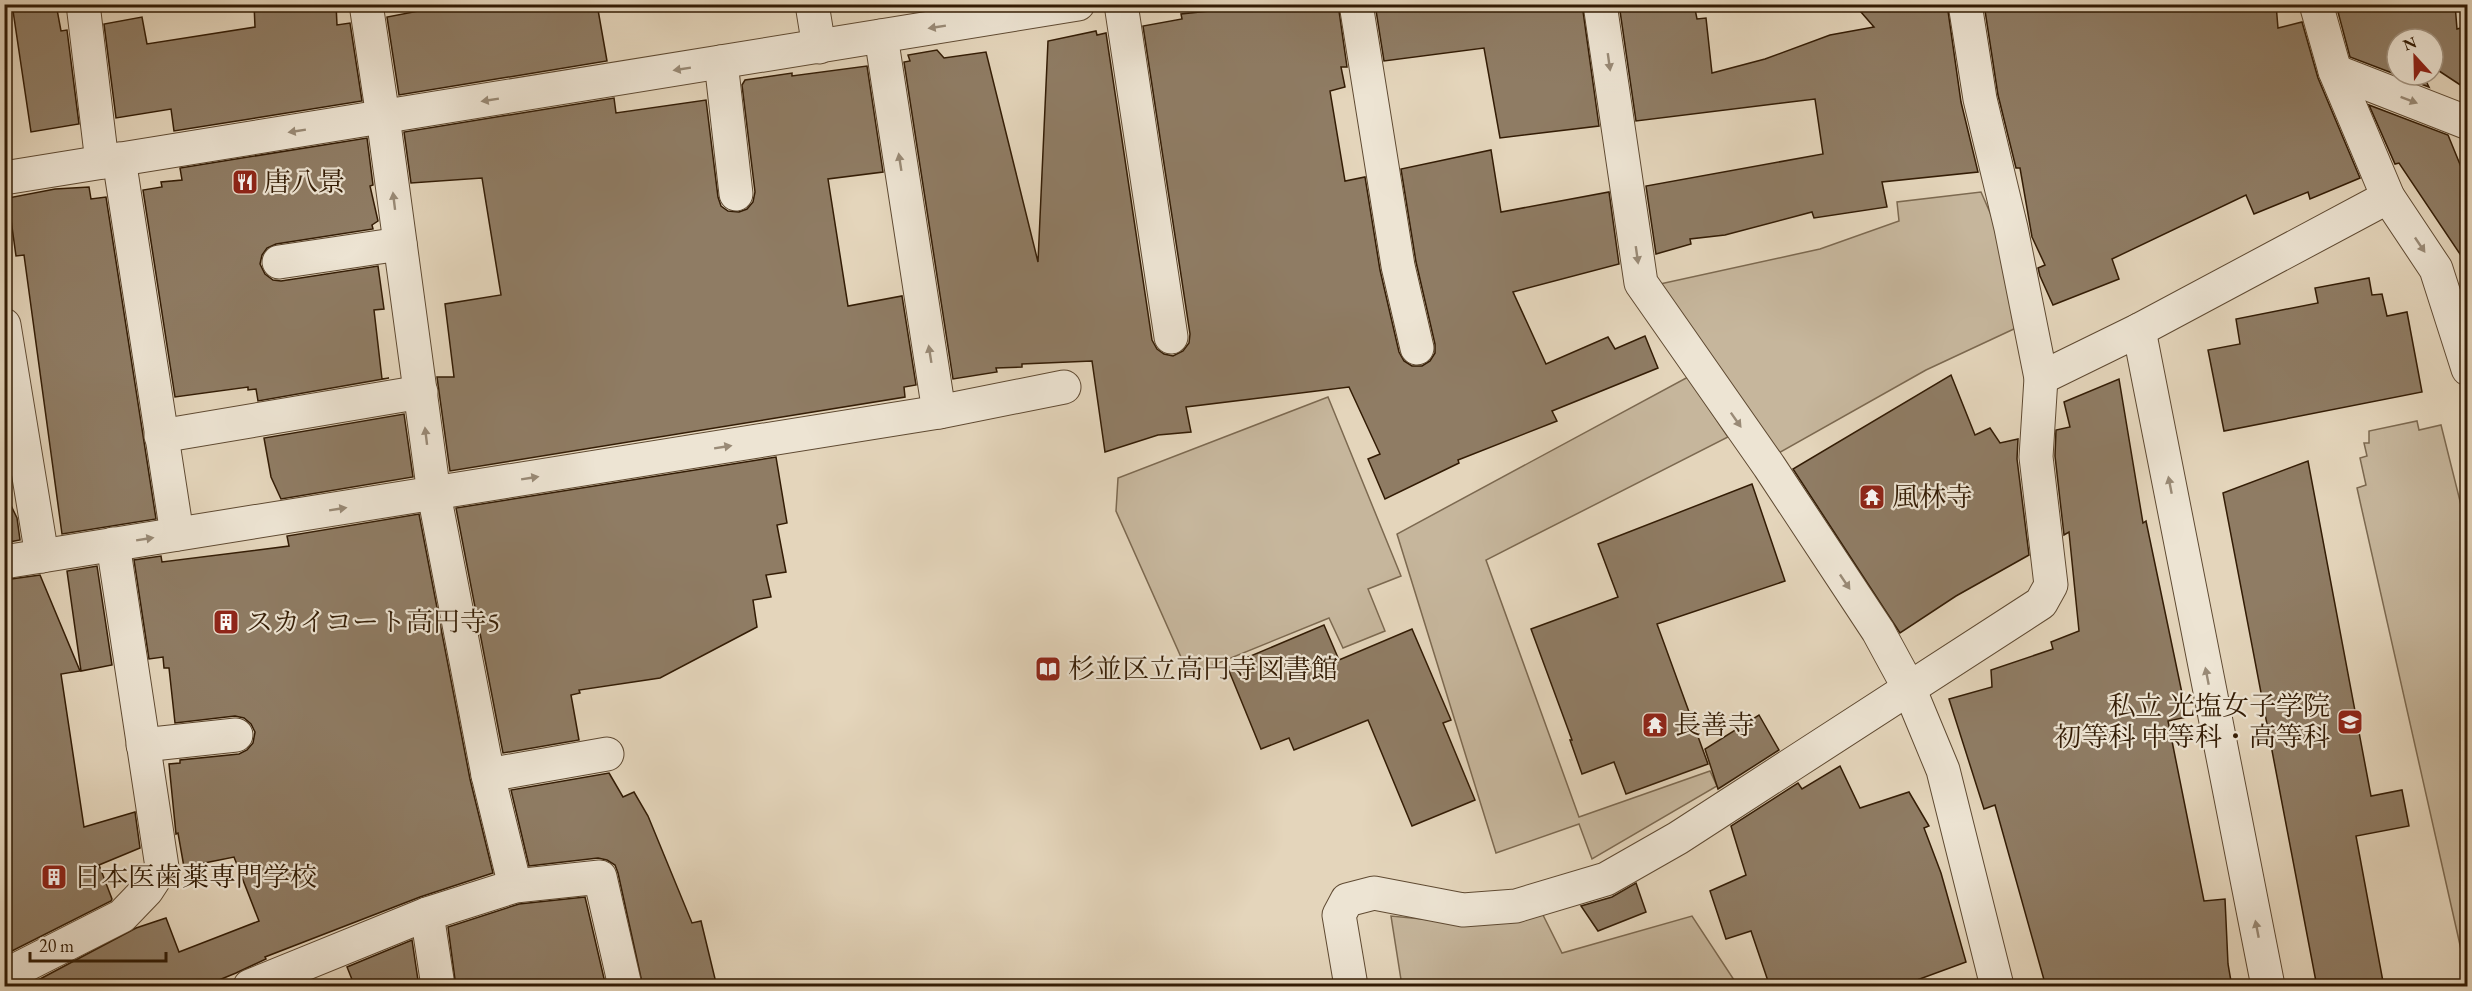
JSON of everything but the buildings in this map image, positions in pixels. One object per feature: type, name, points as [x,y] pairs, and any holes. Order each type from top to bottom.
[{"type":"street","points":[[83,4],[177,534]]},
{"type":"street","points":[[366,4],[434,494],[488,775],[515,886]]},
{"type":"street","points":[[812,4],[819,46]]},
{"type":"street","points":[[4,178],[1077,4]]},
{"type":"street","points":[[1121,4],[1171,337]]},
{"type":"street","points":[[1356,4],[1398,266],[1417,348]]},
{"type":"street","points":[[1600,4],[1641,283],[1769,466],[1859,602],[1878,631],[1909,688],[1943,770],[1996,987]]},
{"type":"street","points":[[1351,987],[1339,915],[1347,900],[1374,892],[1463,910],[1505,907],[1516,906],[1606,879],[1678,838],[2041,603],[2051,585],[2036,457],[2041,378],[2011,228],[1980,99],[1965,4]]},
{"type":"street","points":[[2316,4],[2335,71],[2388,196],[2436,269],[2468,369]]},
{"type":"street","points":[[881,36],[939,412]]},
{"type":"street","points":[[721,63],[736,194]]},
{"type":"street","points":[[2335,71],[2468,123]]},
{"type":"street","points":[[2041,378],[2139,330],[2388,196]]},
{"type":"street","points":[[279,262],[400,244]]},
{"type":"street","points":[[4,324],[42,556]]},
{"type":"street","points":[[2139,330],[2268,987]]},
{"type":"street","points":[[4,562],[939,412],[1064,387]]},
{"type":"street","points":[[161,436],[421,392]]},
{"type":"street","points":[[4,976],[122,916],[147,890],[162,867],[113,544]]},
{"type":"street","points":[[143,746],[236,735]]},
{"type":"street","points":[[488,775],[608,754]]},
{"type":"street","points":[[250,987],[427,914],[515,886],[600,877],[625,987]]},
{"type":"street","points":[[427,914],[438,987]]},
{"type":"shaded area","points":[[1981,192],[2002,240],[2016,328],[1926,370],[1775,455],[1660,284],[1820,249],[1899,221],[1897,202]]},
{"type":"shaded area","points":[[1688,377],[1728,437],[1486,560],[1579,817],[1710,771],[1717,786],[1592,859],[1579,824],[1496,853],[1397,534]]},
{"type":"shaded area","points":[[1328,397],[1401,576],[1368,589],[1385,631],[1343,648],[1329,618],[1189,675],[1116,511],[1118,478]]},
{"type":"shaded area","points":[[2417,421],[2419,430],[2441,425],[2467,529],[2467,976],[2357,488],[2366,485],[2360,458],[2367,456],[2364,443],[2369,443],[2369,431]]},
{"type":"shaded area","points":[[1543,915],[1562,953],[1692,916],[1738,986],[1402,986],[1391,916],[1473,924]]},
{"type":"place","name":"唐八景","points":[[245,182]]},
{"type":"place","name":"風林寺","points":[[1872,497]]},
{"type":"place","name":"スカイコート高円寺5","points":[[226,622]]},
{"type":"place","name":"杉並区立高円寺図書館","points":[[1048,669]]},
{"type":"place","name":"私立 光塩女子学院 初等科 中等科・高等科","points":[[2350,722]]},
{"type":"place","name":"長善寺","points":[[1655,725]]},
{"type":"place","name":"日本医歯薬専門学校","points":[[54,877]]}]
